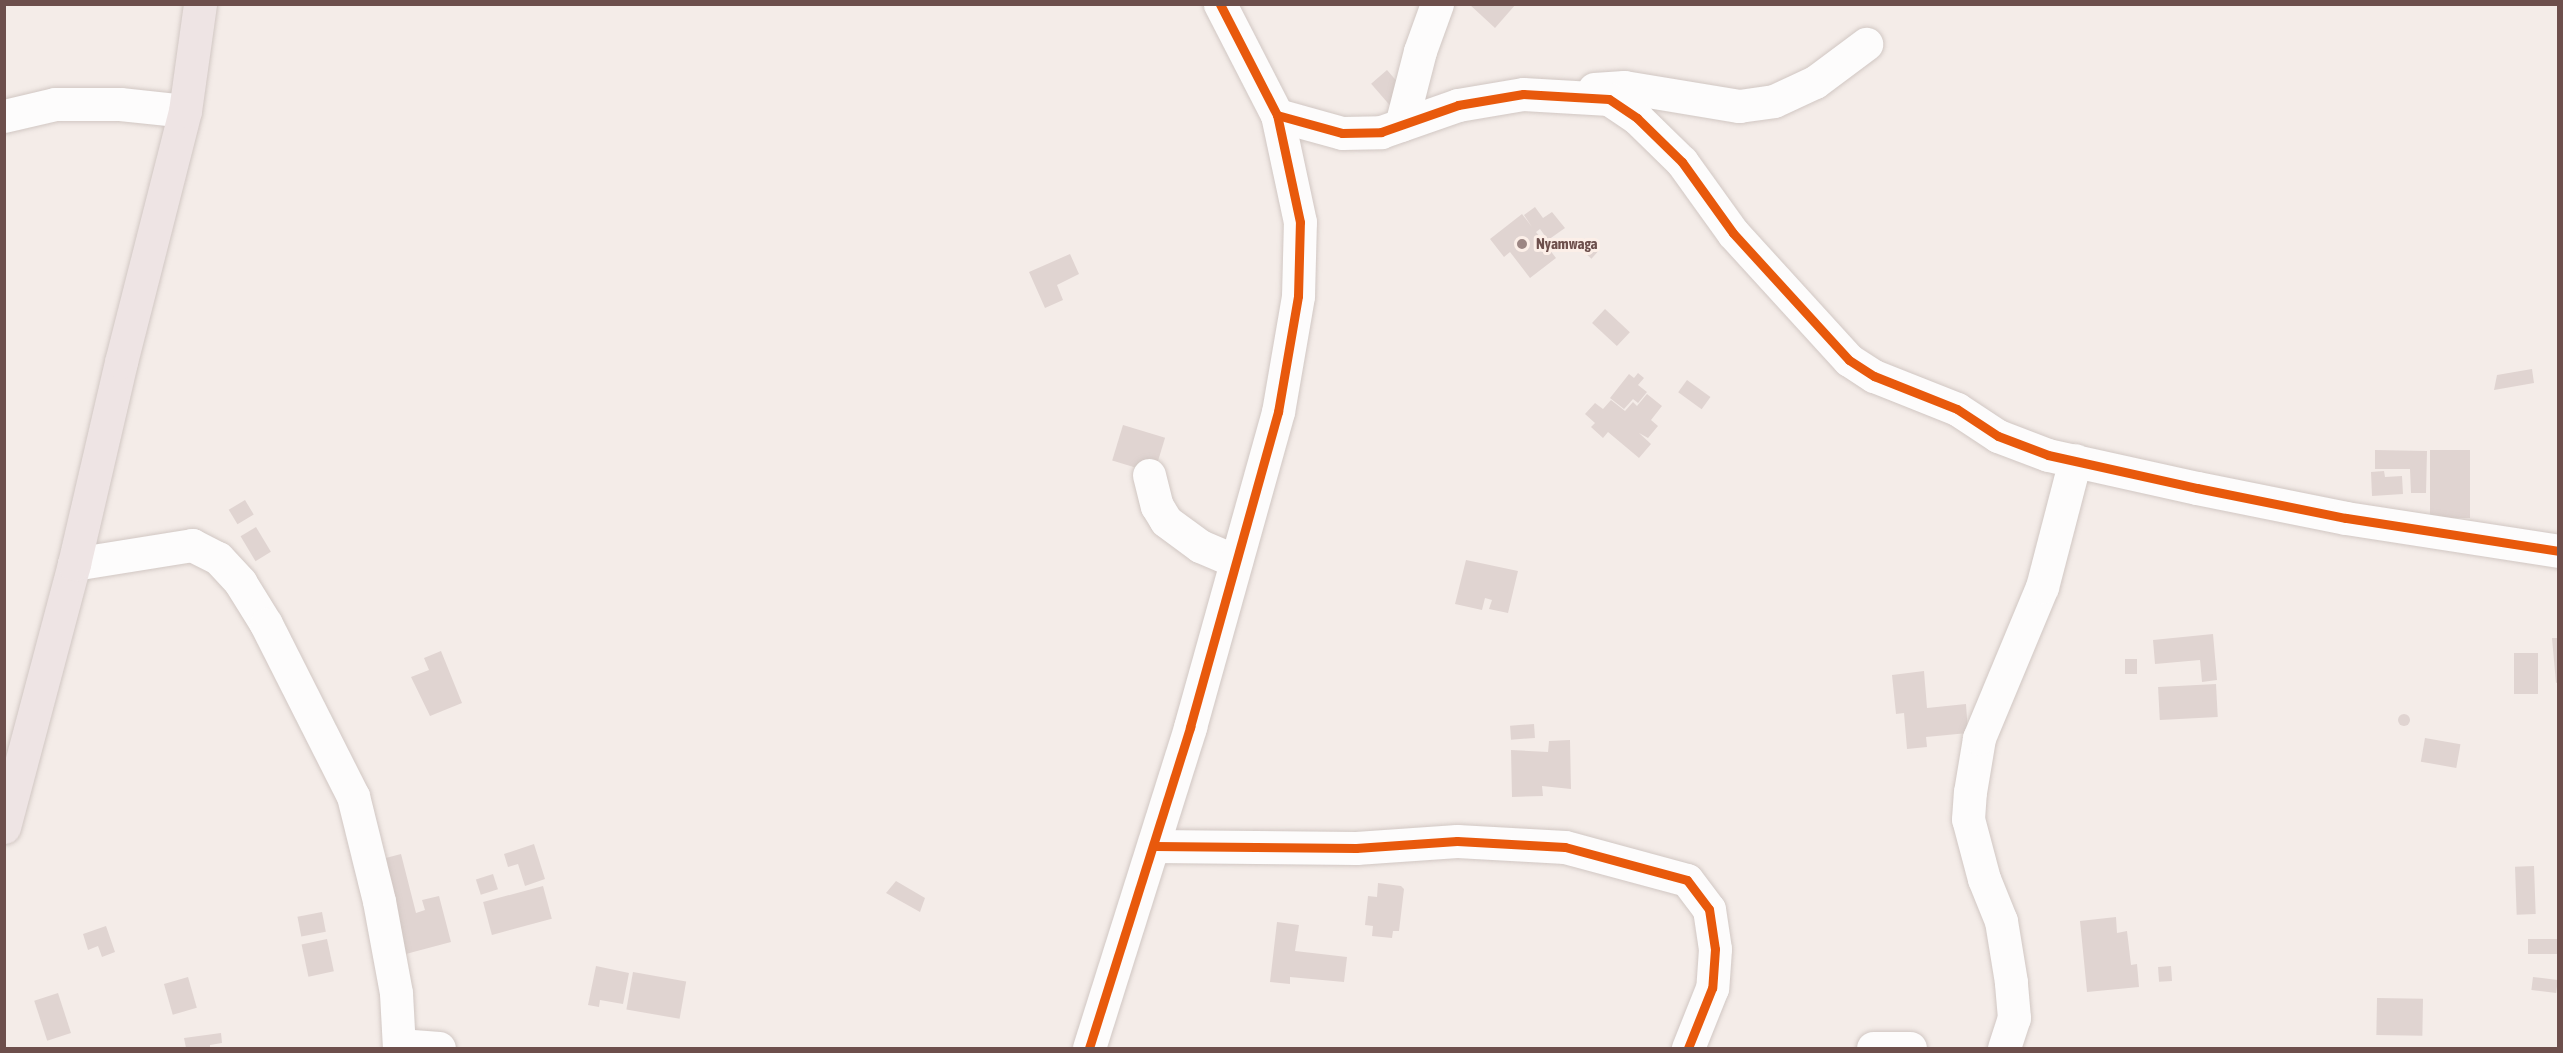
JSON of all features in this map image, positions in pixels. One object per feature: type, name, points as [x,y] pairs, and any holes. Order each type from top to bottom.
[{"type":"highway","points":[[4,827],[74,564],[121,362],[185,111],[200,4]]},
{"type":"street","points":[[1089,1048],[1155,846],[1278,412],[1298,296],[1300,222],[1277,115],[1220,4]]},
{"type":"street","points":[[1401,125],[1420,51],[1437,4]]},
{"type":"street","points":[[1576,96],[1604,86],[1739,106],[1774,100],[1815,82],[1866,44]]},
{"type":"street","points":[[1277,115],[1342,132],[1381,132],[1458,105],[1523,94],[1609,99],[1653,133],[1682,162],[1733,233],[1850,360],[1874,376],[1957,409],[1998,436],[2075,460],[2346,518],[2559,551]]},
{"type":"street","points":[[4,116],[55,104],[120,104],[185,111]]},
{"type":"street","points":[[2004,1048],[2014,1018],[2012,982],[2001,921],[1984,879],[1968,819],[1970,792],[1978,738],[2042,587],[2075,460]]},
{"type":"street","points":[[1149,475],[1156,506],[1166,521],[1200,546],[1236,561]]},
{"type":"street","points":[[74,564],[192,545],[218,558],[240,582],[266,624],[353,796],[386,935],[396,993],[399,1047],[439,1048]]},
{"type":"street","points":[[1155,846],[1356,848],[1457,841],[1565,847],[1687,880],[1709,909],[1715,949],[1712,988],[1688,1048]]},
{"type":"street","points":[[1873,1048],[1910,1048]]},
{"type":"building","points":[[1469,4],[1516,4],[1495,28]]},
{"type":"building","points":[[1387,70],[1412,99],[1396,112],[1371,84]]},
{"type":"building","points":[[1535,207],[1543,218],[1552,212],[1565,228],[1548,240],[1540,229],[1536,232],[1556,258],[1530,278],[1510,252],[1504,257],[1490,239],[1522,214],[1532,227],[1524,215]]},
{"type":"building","points":[[1589,239],[1600,249],[1591,259],[1580,249]]},
{"type":"building","points":[[1070,254],[1079,274],[1057,285],[1063,300],[1045,308],[1029,272]]},
{"type":"building","points":[[1605,309],[1630,332],[1617,346],[1592,323]]},
{"type":"building","points":[[2532,369],[2534,383],[2494,390],[2497,375]]},
{"type":"building","points":[[1638,373],[1644,378],[1638,385],[1647,392],[1638,403],[1633,399],[1624,409],[1610,398],[1629,374],[1634,378]]},
{"type":"building","points":[[1687,380],[1710,397],[1702,409],[1678,392]]},
{"type":"building","points":[[1647,394],[1662,406],[1651,420],[1658,426],[1648,438],[1639,433],[1651,444],[1639,458],[1608,432],[1603,438],[1591,427],[1595,423],[1585,414],[1595,403],[1603,409],[1611,400],[1625,411],[1633,402],[1637,406]]},
{"type":"building","points":[[1123,425],[1165,438],[1154,473],[1112,460]]},
{"type":"building","points":[[2375,450],[2427,451],[2426,493],[2411,493],[2410,469],[2375,469]]},
{"type":"building","points":[[2430,450],[2470,450],[2470,518],[2430,518]]},
{"type":"building","points":[[2384,471],[2385,477],[2402,476],[2403,494],[2372,496],[2371,472]]},
{"type":"building","points":[[245,500],[254,515],[237,524],[229,510]]},
{"type":"building","points":[[256,527],[271,552],[256,561],[241,536]]},
{"type":"building","points":[[1466,560],[1518,571],[1508,613],[1489,609],[1492,600],[1485,598],[1482,610],[1455,604]]},
{"type":"building","points":[[2213,634],[2217,680],[2202,682],[2200,660],[2155,664],[2153,640]]},
{"type":"building","points":[[2552,638],[2558,638],[2558,682],[2556,683]]},
{"type":"building","points":[[441,651],[462,703],[430,716],[411,677],[429,670],[424,658]]},
{"type":"building","points":[[2514,653],[2538,653],[2538,694],[2514,694]]},
{"type":"building","points":[[2125,659],[2137,659],[2137,674],[2125,674]]},
{"type":"building","points":[[1924,671],[1927,708],[1966,704],[1968,733],[1926,737],[1927,747],[1907,749],[1904,713],[1896,714],[1892,675]]},
{"type":"building","points":[[2216,684],[2218,717],[2160,720],[2158,687]]},
{"type":"building","points":[[2404,714],[2410,720],[2404,726],[2398,720]]},
{"type":"building","points":[[1534,724],[1535,738],[1511,740],[1510,726]]},
{"type":"building","points":[[2425,738],[2460,744],[2456,768],[2421,762]]},
{"type":"building","points":[[1570,740],[1571,789],[1542,786],[1543,796],[1512,797],[1511,750],[1548,752],[1549,741]]},
{"type":"building","points":[[534,844],[545,879],[525,886],[518,864],[508,867],[504,854]]},
{"type":"building","points":[[401,854],[416,913],[425,910],[422,900],[439,896],[451,942],[402,955],[378,860]]},
{"type":"building","points":[[2534,866],[2536,914],[2517,915],[2515,867]]},
{"type":"building","points":[[493,874],[498,889],[481,895],[476,880]]},
{"type":"building","points":[[896,881],[925,898],[920,912],[886,893]]},
{"type":"building","points":[[1378,883],[1401,886],[1404,889],[1399,931],[1393,931],[1392,938],[1372,936],[1373,926],[1365,925],[1368,896],[1377,897]]},
{"type":"building","points":[[543,886],[552,919],[492,935],[483,902]]},
{"type":"building","points":[[322,912],[326,932],[301,936],[297,917]]},
{"type":"building","points":[[2116,917],[2117,933],[2127,931],[2131,965],[2137,964],[2139,987],[2087,992],[2080,921]]},
{"type":"building","points":[[1277,922],[1299,925],[1295,951],[1347,957],[1344,982],[1290,977],[1290,984],[1270,982]]},
{"type":"building","points":[[106,926],[115,952],[102,957],[98,946],[88,950],[83,934]]},
{"type":"building","points":[[327,939],[334,971],[308,977],[302,944]]},
{"type":"building","points":[[2528,939],[2558,939],[2558,954],[2528,954]]},
{"type":"building","points":[[596,966],[629,973],[623,1004],[600,1000],[599,1007],[588,1005]]},
{"type":"building","points":[[2171,966],[2172,981],[2159,982],[2158,967]]},
{"type":"building","points":[[633,972],[686,981],[680,1019],[626,1009]]},
{"type":"building","points":[[188,977],[197,1008],[173,1015],[164,984]]},
{"type":"building","points":[[2533,977],[2558,980],[2556,993],[2531,990]]},
{"type":"building","points":[[58,993],[71,1033],[47,1041],[34,1001]]},
{"type":"building","points":[[2377,998],[2423,999],[2422,1036],[2376,1035]]},
{"type":"building","points":[[221,1033],[222,1043],[210,1045],[210,1048],[186,1048],[184,1038]]},
{"type":"cycle path","points":[[1089,1048],[1190,727],[1278,412],[1298,296],[1300,222],[1277,115],[1220,4]]},
{"type":"cycle path","points":[[1277,115],[1342,133],[1381,132],[1458,105],[1523,94],[1609,99],[1637,118],[1682,162],[1733,233],[1849,360],[1874,376],[1957,409],[1998,436],[2048,455],[2197,488],[2346,518],[2558,551]]},
{"type":"cycle path","points":[[1155,846],[1356,848],[1457,841],[1565,847],[1687,880],[1709,909],[1715,949],[1712,988],[1688,1048]]},
{"type":"place","name":"Nyamwaga","points":[[1522,244]]}]
